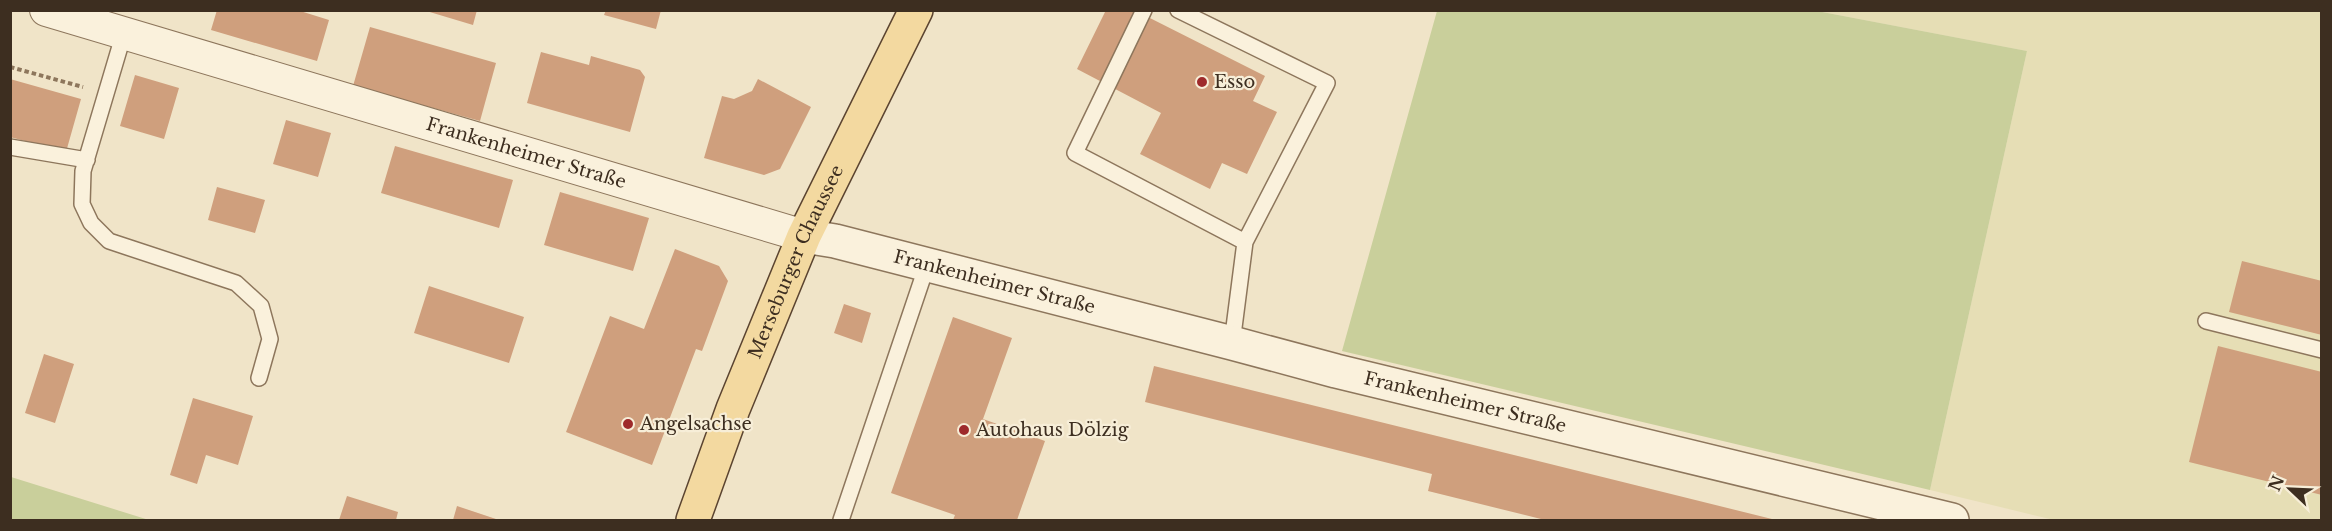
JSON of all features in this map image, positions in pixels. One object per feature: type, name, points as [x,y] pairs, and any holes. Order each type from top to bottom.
[{"type":"main road","name":"Merseburger Chaussee","points":[[693,520],[737,399],[804,236],[916,10]]},
{"type":"street","name":"Frankenheimer Straße","points":[[46,10],[92,17],[124,33],[804,236],[1232,342],[1336,371],[1952,520]]},
{"type":"lane","points":[[1144,10],[1075,153],[1245,242]]},
{"type":"lane","points":[[1178,10],[1327,83],[1245,242],[1232,342]]},
{"type":"lane","points":[[124,33],[84,171],[82,204],[91,223],[109,241],[236,283],[261,306],[270,339],[259,378]]},
{"type":"lane","points":[[10,147],[87,160]]},
{"type":"lane","points":[[841,520],[927,265]]},
{"type":"lane","points":[[2206,321],[2322,350]]},
{"type":"path","points":[[10,67],[106,94]]},
{"type":"shaded area","points":[[1817,11],[2321,11],[2321,520],[2054,520],[1930,490],[2027,51]]},
{"type":"green space","points":[[1437,11],[1817,11],[2027,51],[1930,490],[1342,351]]},
{"type":"green space","points":[[11,477],[149,520],[11,520]]},
{"type":"building","points":[[217,10],[297,10],[329,20],[317,61],[211,30]]},
{"type":"building","points":[[423,10],[477,10],[473,25]]},
{"type":"building","points":[[606,10],[661,10],[656,29],[604,15]]},
{"type":"building","points":[[1106,10],[1134,10],[1265,76],[1253,101],[1277,112],[1247,174],[1222,163],[1210,189],[1140,154],[1161,113],[1077,69]]},
{"type":"building","points":[[370,27],[496,63],[480,121],[353,86]]},
{"type":"building","points":[[541,52],[589,65],[591,56],[640,70],[645,77],[630,132],[527,103]]},
{"type":"building","points":[[135,75],[179,88],[164,139],[120,126]]},
{"type":"building","points":[[10,79],[81,99],[66,152],[10,137]]},
{"type":"building","points":[[758,79],[811,107],[780,169],[764,175],[704,158],[722,96],[734,99],[752,91]]},
{"type":"building","points":[[286,120],[331,133],[318,177],[273,164]]},
{"type":"building","points":[[395,146],[513,180],[499,228],[381,193]]},
{"type":"building","points":[[217,187],[265,200],[255,233],[208,220]]},
{"type":"building","points":[[560,192],[649,218],[633,271],[544,245]]},
{"type":"building","points":[[675,249],[719,266],[728,281],[702,351],[696,349],[652,465],[566,432],[610,316],[644,329]]},
{"type":"building","points":[[2242,261],[2322,281],[2322,335],[2229,312]]},
{"type":"building","points":[[429,286],[524,317],[509,363],[414,333]]},
{"type":"building","points":[[844,304],[871,313],[862,343],[834,333]]},
{"type":"building","name":"Autohaus Dölzig","points":[[953,317],[1012,338],[983,419],[1045,441],[1017,520],[953,520],[955,515],[891,493]]},
{"type":"building","points":[[2218,346],[2322,372],[2322,495],[2189,462]]},
{"type":"building","points":[[44,354],[74,364],[55,423],[25,413]]},
{"type":"building","points":[[1154,366],[1776,520],[1545,520],[1428,491],[1432,474],[1145,402]]},
{"type":"building","points":[[193,398],[253,416],[238,465],[206,455],[197,484],[170,475]]},
{"type":"building","points":[[347,496],[398,512],[396,520],[339,520]]},
{"type":"building","points":[[457,506],[499,520],[453,520]]},
{"type":"place","name":"Esso","points":[[1202,82]]},
{"type":"place","name":"Angelsachse","points":[[628,424]]},
{"type":"place","name":"Autohaus Dölzig","points":[[964,430]]}]
